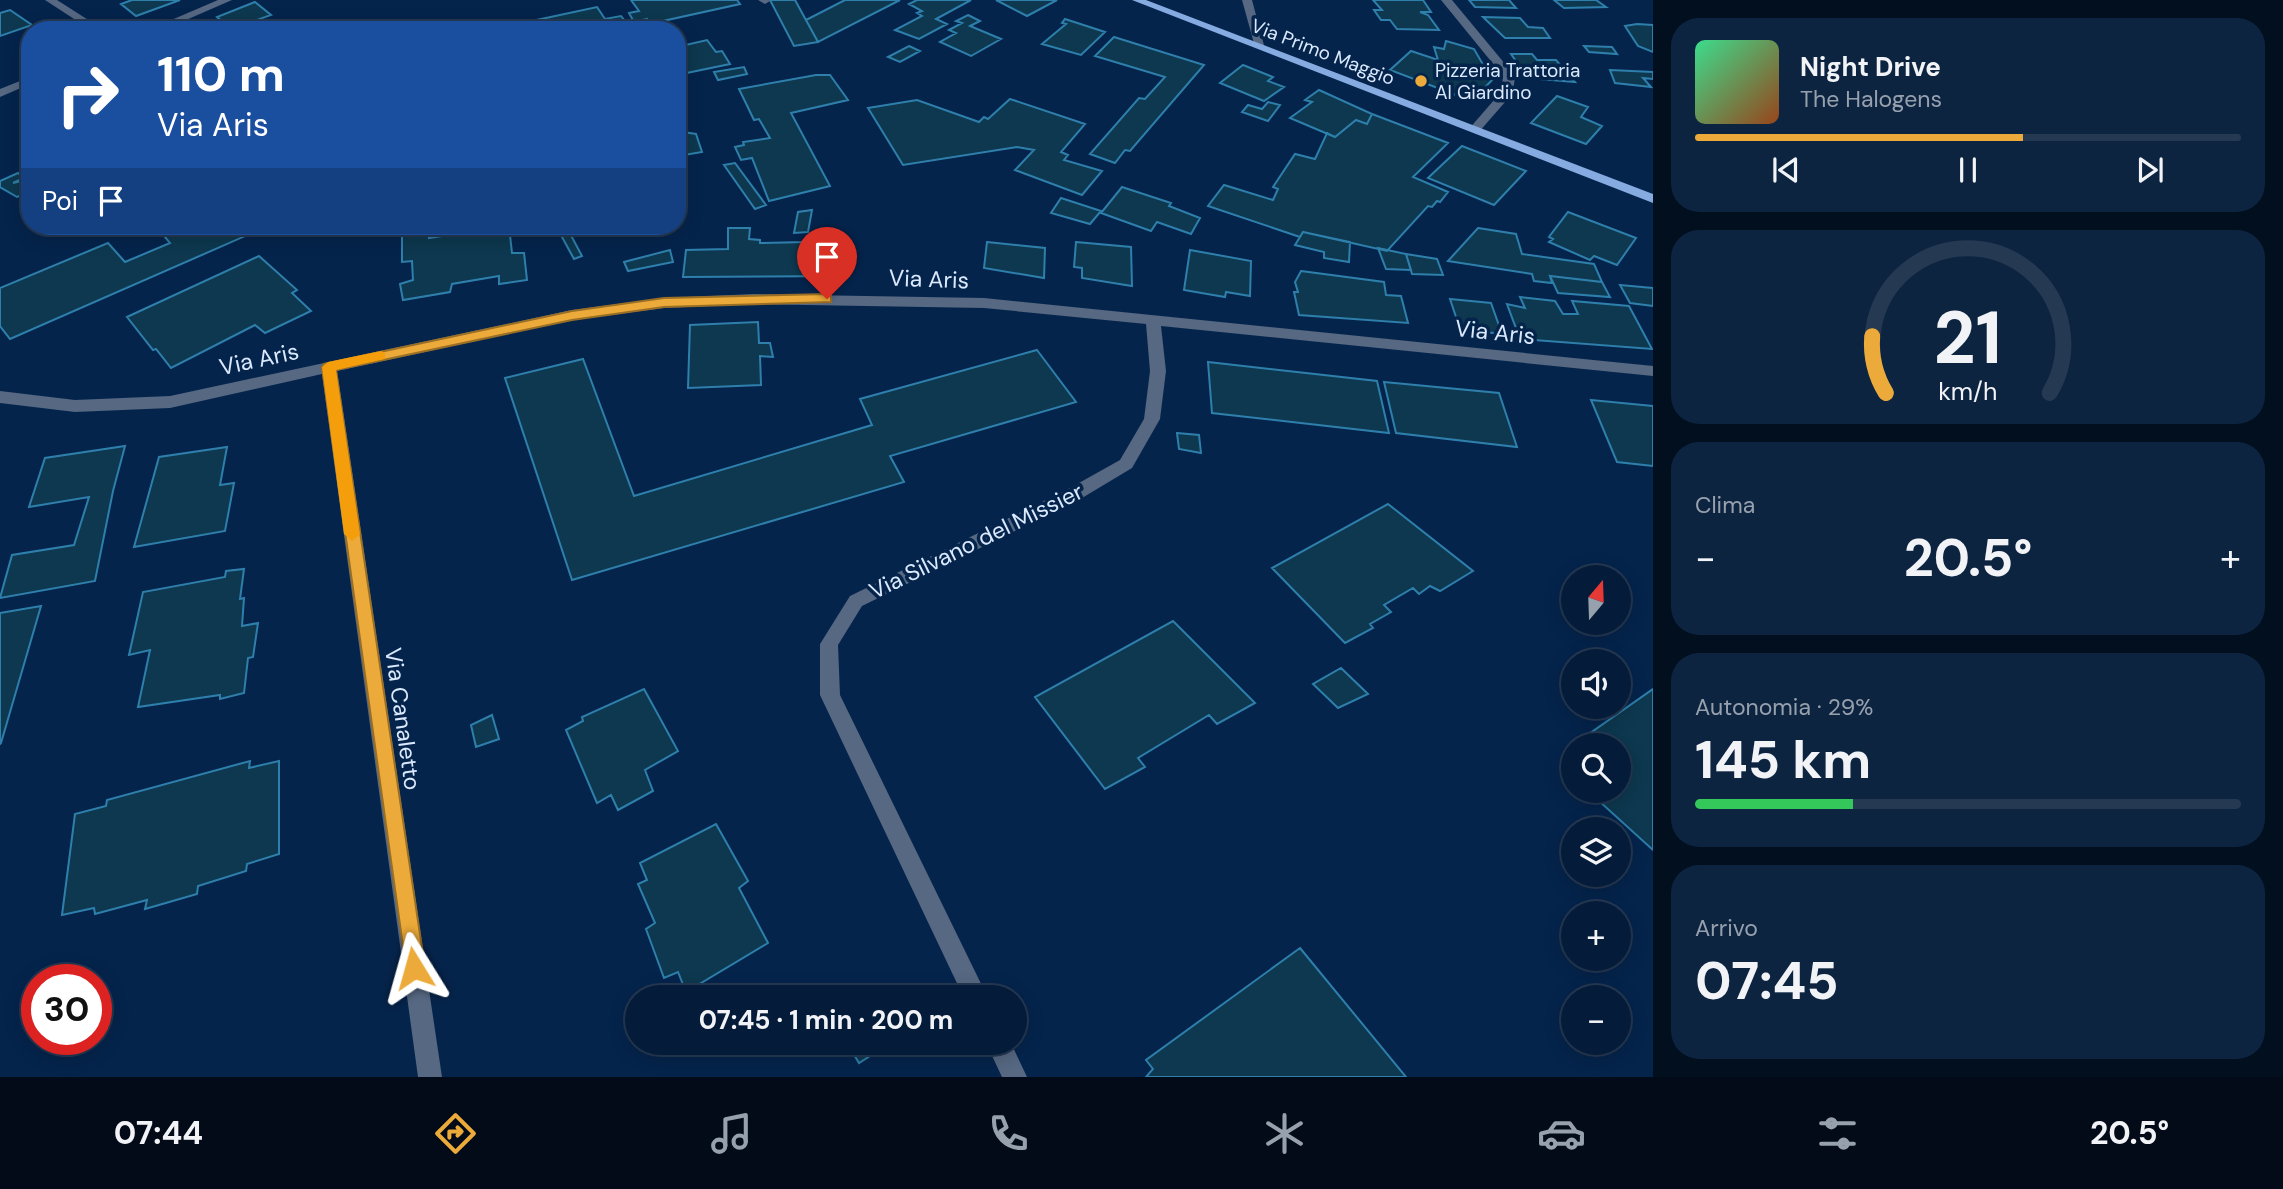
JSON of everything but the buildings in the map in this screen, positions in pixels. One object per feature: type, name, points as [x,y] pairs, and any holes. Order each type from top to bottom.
[{"type":"main road","name":"Via Primo Maggio","points":[[1137,0],[1653,199]]},
{"type":"street","points":[[50,0],[84,21]]},
{"type":"street","points":[[175,21],[227,0]]},
{"type":"street","points":[[1247,0],[1261,47]]},
{"type":"street","points":[[1446,0],[1509,76],[1507,93],[1474,130]]},
{"type":"street","points":[[0,93],[21,84]]},
{"type":"street","name":"Via Aris","points":[[0,397],[75,406],[170,402],[572,315],[664,303],[754,299],[957,302],[1653,371]]},
{"type":"street","name":"Via Silvano del Missier","points":[[970,985],[830,695],[829,643],[856,601],[1076,493],[1126,464],[1152,419],[1158,371],[1153,320]]},
{"type":"street","name":"Via Canaletto","points":[[328,367],[430,1077]]},
{"type":"street","points":[[1004,1055],[1016,1077]]},
{"type":"slow traffic","points":[[352,534],[328,367],[381,356]]},
{"type":"place","name":"Pizzeria Trattoria Al Giardino","points":[[1421,81]]},
{"type":"route","points":[[414,968],[328,367],[572,315],[664,303],[827,299]]}]
